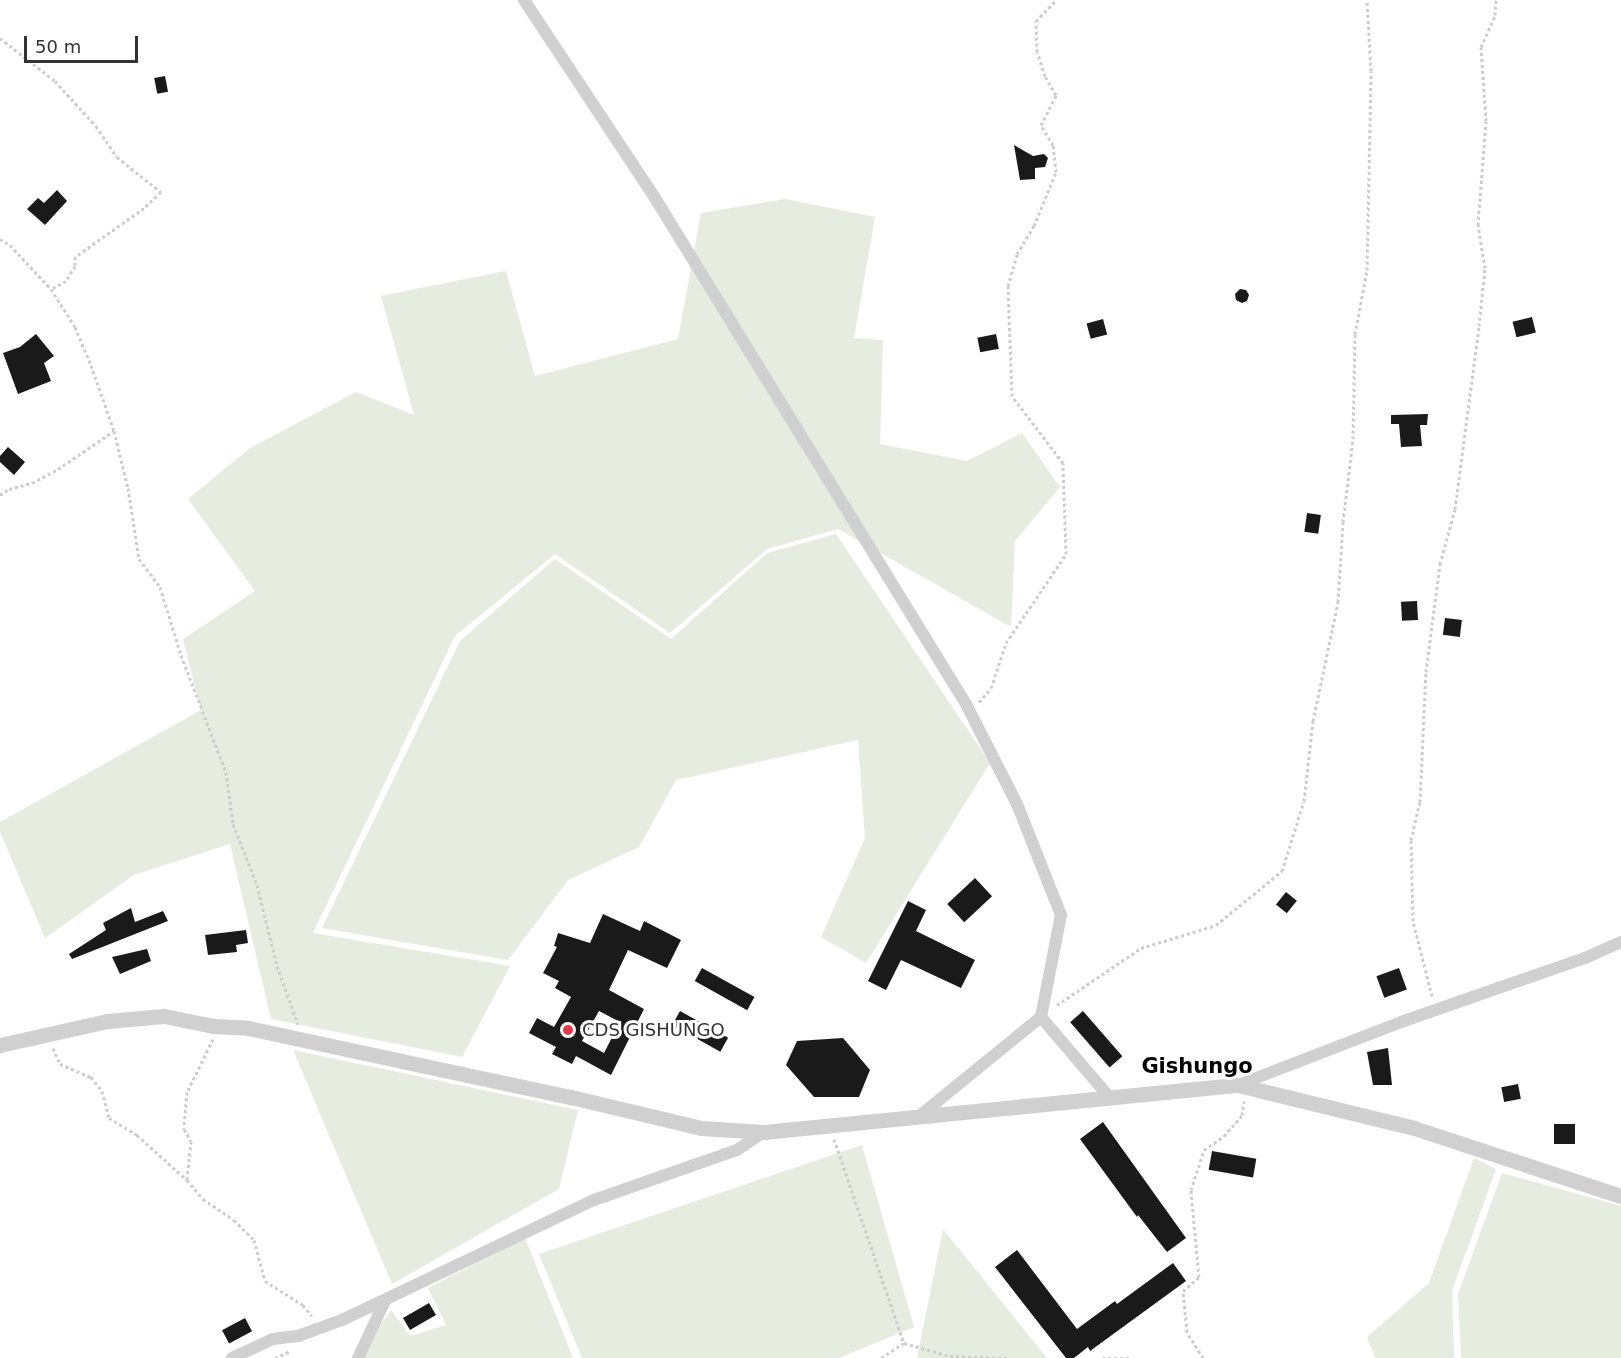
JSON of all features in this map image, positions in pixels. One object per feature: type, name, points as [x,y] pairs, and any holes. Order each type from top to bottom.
[{"type":"street","points":[[524,0],[655,198],[970,712],[1017,804],[1061,915],[1041,1017],[917,1118]]},
{"type":"street","points":[[0,1045],[107,1020],[164,1016],[304,1040],[701,1128],[764,1132],[1238,1085],[1436,1010],[1585,958],[1621,942]]},
{"type":"street","points":[[1041,1017],[1110,1098]]},
{"type":"street","points":[[1238,1085],[1414,1128],[1621,1196]]},
{"type":"street","points":[[232,1358],[273,1339],[298,1336],[385,1301],[594,1200],[737,1150],[764,1132]]},
{"type":"street","points":[[358,1358],[385,1301]]},
{"type":"path","points":[[970,712],[991,688],[1006,644],[1066,554],[1063,463],[1012,396],[1008,286],[1017,254],[1034,226],[1056,172],[1053,145],[1041,125],[1056,95],[1037,52],[1036,21],[1056,0]]},
{"type":"path","points":[[1041,1017],[1141,948],[1216,925],[1282,871],[1304,801],[1313,721],[1338,602],[1342,522],[1353,439],[1355,334],[1367,270],[1371,71],[1367,0]]},
{"type":"path","points":[[1436,1010],[1413,921],[1411,840],[1420,802],[1426,672],[1432,624],[1440,564],[1455,510],[1485,268],[1478,225],[1486,121],[1481,47],[1495,15],[1496,0]]},
{"type":"path","points":[[0,38],[56,81],[96,126],[117,157],[161,192],[144,208],[75,257],[75,266],[66,281],[51,289]]},
{"type":"path","points":[[0,239],[10,245],[51,289],[75,327],[114,431],[128,488],[139,559],[160,587],[181,655],[226,772],[233,824],[256,885],[277,966],[304,1040]]},
{"type":"path","points":[[0,495],[9,489],[32,483],[58,469],[114,431]]},
{"type":"path","points":[[187,1180],[191,1141],[184,1129],[187,1092],[213,1039],[213,1026]]},
{"type":"path","points":[[46,1034],[60,1064],[91,1077],[102,1091],[110,1118],[136,1135],[187,1180],[203,1199],[234,1220],[254,1240],[265,1281],[303,1305],[320,1327]]},
{"type":"path","points":[[1203,1358],[1187,1332],[1184,1291],[1199,1277],[1191,1190],[1204,1150],[1224,1136],[1242,1115],[1245,1099],[1238,1085]]},
{"type":"path","points":[[830,1126],[904,1343]]},
{"type":"path","points":[[880,1358],[904,1343],[950,1356],[1007,1358]]},
{"type":"path","points":[[1102,1358],[1130,1358]]},
{"type":"shaded area","points":[[785,199],[875,217],[854,338],[883,340],[880,444],[967,461],[1022,433],[1060,487],[1015,541],[1011,627],[838,529],[767,549],[670,633],[555,554],[455,636],[313,933],[510,966],[462,1057],[271,1019],[230,844],[134,875],[45,938],[0,832],[0,822],[201,710],[183,639],[255,591],[188,499],[250,448],[356,392],[414,415],[381,296],[506,271],[535,376],[678,339],[701,213]]},
{"type":"shaded area","points":[[836,534],[990,763],[866,963],[821,937],[865,838],[858,740],[676,780],[639,847],[568,880],[508,960],[322,928],[460,641],[555,559],[671,639],[767,553]]},
{"type":"shaded area","points":[[293,1050],[578,1110],[559,1189],[392,1284]]},
{"type":"shaded area","points":[[862,1145],[914,1327],[839,1358],[582,1358],[539,1254]]},
{"type":"shaded area","points":[[1474,1158],[1496,1169],[1452,1291],[1454,1358],[1375,1358],[1367,1337],[1429,1283]]},
{"type":"shaded area","points":[[1502,1173],[1621,1206],[1621,1358],[1461,1358],[1458,1294]]},
{"type":"shaded area","points":[[943,1229],[1047,1358],[917,1358]]},
{"type":"shaded area","points":[[525,1238],[573,1358],[357,1358],[391,1310],[410,1336],[446,1325],[428,1288]]},
{"type":"building","points":[[165,76],[168,92],[157,94],[154,78]]},
{"type":"building","points":[[1014,145],[1033,156],[1044,154],[1048,158],[1045,167],[1035,168],[1035,179],[1020,180]]},
{"type":"building","points":[[57,190],[67,201],[45,225],[27,209],[38,198],[44,203]]},
{"type":"building","points":[[1240,289],[1246,290],[1249,295],[1247,301],[1242,303],[1236,300],[1235,294]]},
{"type":"building","points":[[1532,317],[1536,333],[1516,337],[1513,322]]},
{"type":"building","points":[[1103,319],[1107,334],[1091,339],[1087,323]]},
{"type":"building","points":[[36,334],[54,356],[44,363],[51,381],[18,394],[3,353],[20,347]]},
{"type":"building","points":[[996,334],[999,349],[980,352],[977,338]]},
{"type":"building","points":[[1428,414],[1427,425],[1420,425],[1422,446],[1401,447],[1399,424],[1391,424],[1391,415]]},
{"type":"building","points":[[8,447],[25,462],[14,475],[0,462],[0,456]]},
{"type":"building","points":[[1307,513],[1321,515],[1318,534],[1304,532]]},
{"type":"building","points":[[1417,601],[1418,620],[1402,621],[1401,602]]},
{"type":"building","points":[[1445,618],[1462,620],[1460,637],[1443,635]]},
{"type":"building","points":[[975,878],[992,896],[964,922],[947,904]]},
{"type":"building","points":[[1286,892],[1297,901],[1287,913],[1276,904]]},
{"type":"building","points":[[908,901],[926,910],[916,931],[975,960],[961,988],[901,960],[886,990],[868,981]]},
{"type":"building","points":[[131,908],[135,922],[163,911],[168,921],[72,959],[69,954],[106,930],[103,923]]},
{"type":"building","points":[[603,914],[640,931],[644,921],[681,940],[667,968],[628,950],[609,990],[644,1009],[611,1075],[576,1056],[572,1064],[552,1054],[556,1047],[529,1033],[537,1018],[554,1027],[571,997],[555,988],[559,981],[543,973],[557,947],[554,946],[558,933],[590,943]],"holes":[[[599,1011],[620,1022],[604,1053],[582,1041]]]},
{"type":"building","points":[[246,930],[248,943],[236,945],[237,952],[208,955],[205,935]]},
{"type":"building","points":[[147,949],[151,961],[120,974],[112,957]]},
{"type":"building","points":[[702,968],[754,997],[747,1010],[695,981]]},
{"type":"building","points":[[1399,968],[1407,990],[1384,998],[1376,976]]},
{"type":"building","points":[[680,1011],[728,1038],[720,1052],[672,1025]]},
{"type":"building","points":[[1083,1011],[1122,1056],[1110,1067],[1070,1022]]},
{"type":"building","points":[[843,1038],[870,1070],[859,1097],[814,1097],[786,1065],[797,1041]]},
{"type":"building","points":[[1388,1048],[1392,1085],[1373,1085],[1367,1052]]},
{"type":"building","points":[[1518,1084],[1521,1099],[1504,1102],[1501,1087]]},
{"type":"building","points":[[1103,1122],[1186,1238],[1167,1252],[1138,1215],[1137,1217],[1080,1139]]},
{"type":"building","points":[[1554,1124],[1575,1124],[1575,1144],[1554,1144]]},
{"type":"building","points":[[1212,1151],[1256,1159],[1253,1178],[1209,1170]]},
{"type":"building","points":[[1017,1250],[1077,1329],[1115,1301],[1117,1304],[1173,1263],[1186,1281],[1090,1351],[1088,1347],[1074,1358],[1066,1358],[995,1267]]},
{"type":"building","points":[[429,1303],[436,1315],[410,1330],[403,1318]]},
{"type":"building","points":[[245,1318],[252,1331],[229,1343],[222,1330]]},
{"type":"place","name":"CDS GISHUNGO","points":[[568,1030]]},
{"type":"district","name":"Gishungo","points":[[1197,1066]]}]
